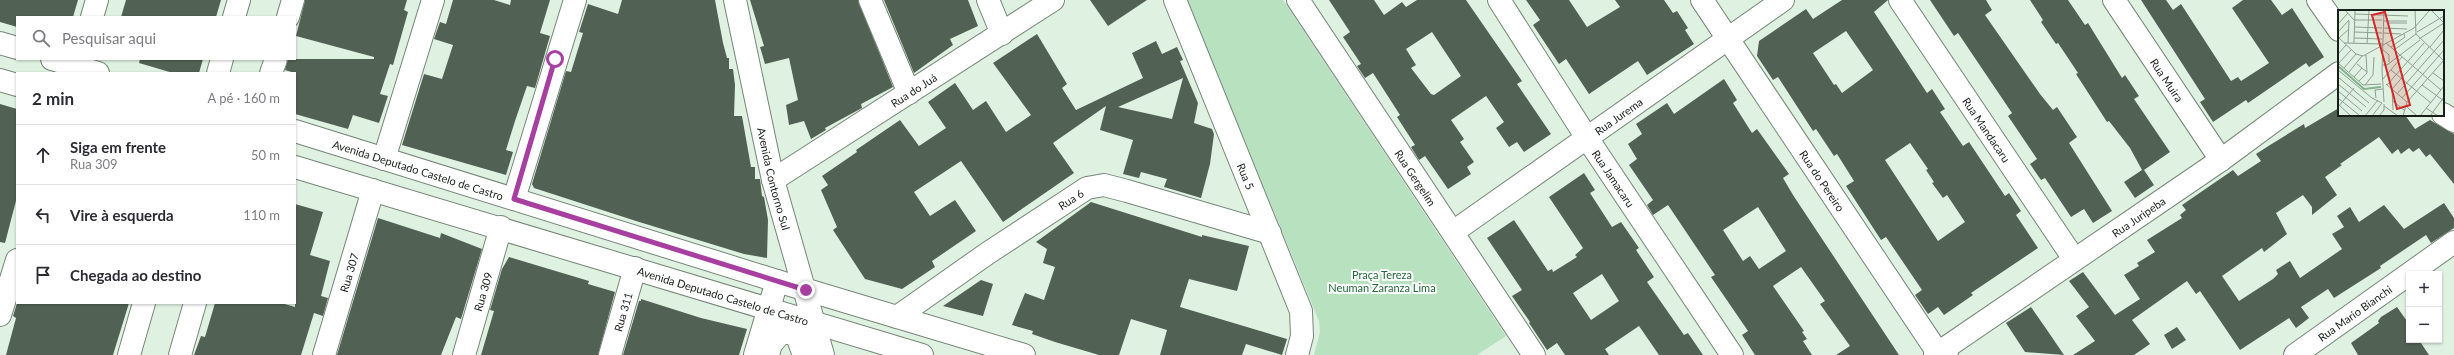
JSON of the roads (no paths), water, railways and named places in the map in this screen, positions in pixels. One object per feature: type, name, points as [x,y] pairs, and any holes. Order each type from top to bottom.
[{"type":"street","points":[[92,16],[97,0]]},
{"type":"street","points":[[234,16],[239,0]]},
{"type":"street","points":[[288,16],[293,0]]},
{"type":"street","points":[[384,159],[433,0]]},
{"type":"street","points":[[514,199],[575,0]]},
{"type":"street","name":"Avenida Contorno Sul","points":[[735,0],[773,180],[806,290],[823,355]]},
{"type":"street","points":[[870,0],[909,93]]},
{"type":"street","points":[[988,0],[1002,34]]},
{"type":"street","name":"Rua do Juá","points":[[773,180],[1053,0]]},
{"type":"street","name":"Rua 5","points":[[1175,0],[1301,311],[1302,336],[1297,355]]},
{"type":"street","name":"Rua Gergelim","points":[[1298,0],[1534,355]]},
{"type":"street","name":"Rua Jamacaru","points":[[1499,0],[1587,138],[1732,355]]},
{"type":"street","name":"Rua do Pereiro","points":[[1702,0],[1940,354]]},
{"type":"street","name":"Rua Jurema","points":[[1453,232],[1783,0]]},
{"type":"street","name":"Rua Mandacaru","points":[[1900,0],[2074,260]]},
{"type":"street","name":"Rua Muira","points":[[2114,0],[2221,160]]},
{"type":"street","points":[[2318,0],[2338,29]]},
{"type":"street","points":[[0,43],[16,48]]},
{"type":"street","points":[[56,60],[95,72]]},
{"type":"street","points":[[218,72],[222,60]]},
{"type":"street","points":[[271,72],[276,60]]},
{"type":"street","name":"Rua Juripeba","points":[[1940,354],[2074,260],[2221,160],[2338,74]]},
{"type":"street","points":[[0,80],[16,85]]},
{"type":"street","name":"Avenida Deputado Castelo de Castro","points":[[296,131],[776,281],[1024,355]]},
{"type":"street","name":"Avenida Deputado Castelo de Castro","points":[[296,167],[502,227],[769,310],[922,355]]},
{"type":"street","name":"Rua 6","points":[[897,318],[988,253],[1087,188],[1104,185],[1270,232]]},
{"type":"street","name":"Rua 307","points":[[324,355],[373,190]]},
{"type":"street","name":"Rua 309","points":[[464,355],[502,227]]},
{"type":"street","name":"Rua Mario Bianchi","points":[[2294,355],[2454,242]]},
{"type":"street","points":[[0,315],[16,263]]},
{"type":"street","name":"Rua 311","points":[[610,355],[635,268]]},
{"type":"street","points":[[755,355],[776,281]]},
{"type":"street","points":[[129,355],[144,304]]},
{"type":"street","points":[[180,355],[195,304]]},
{"type":"street","points":[[768,355],[771,344],[782,332],[796,334],[804,355]]},
{"type":"park label","name":"Praça Tereza Neuman Zaranza Lima","points":[[1382,280]]}]
